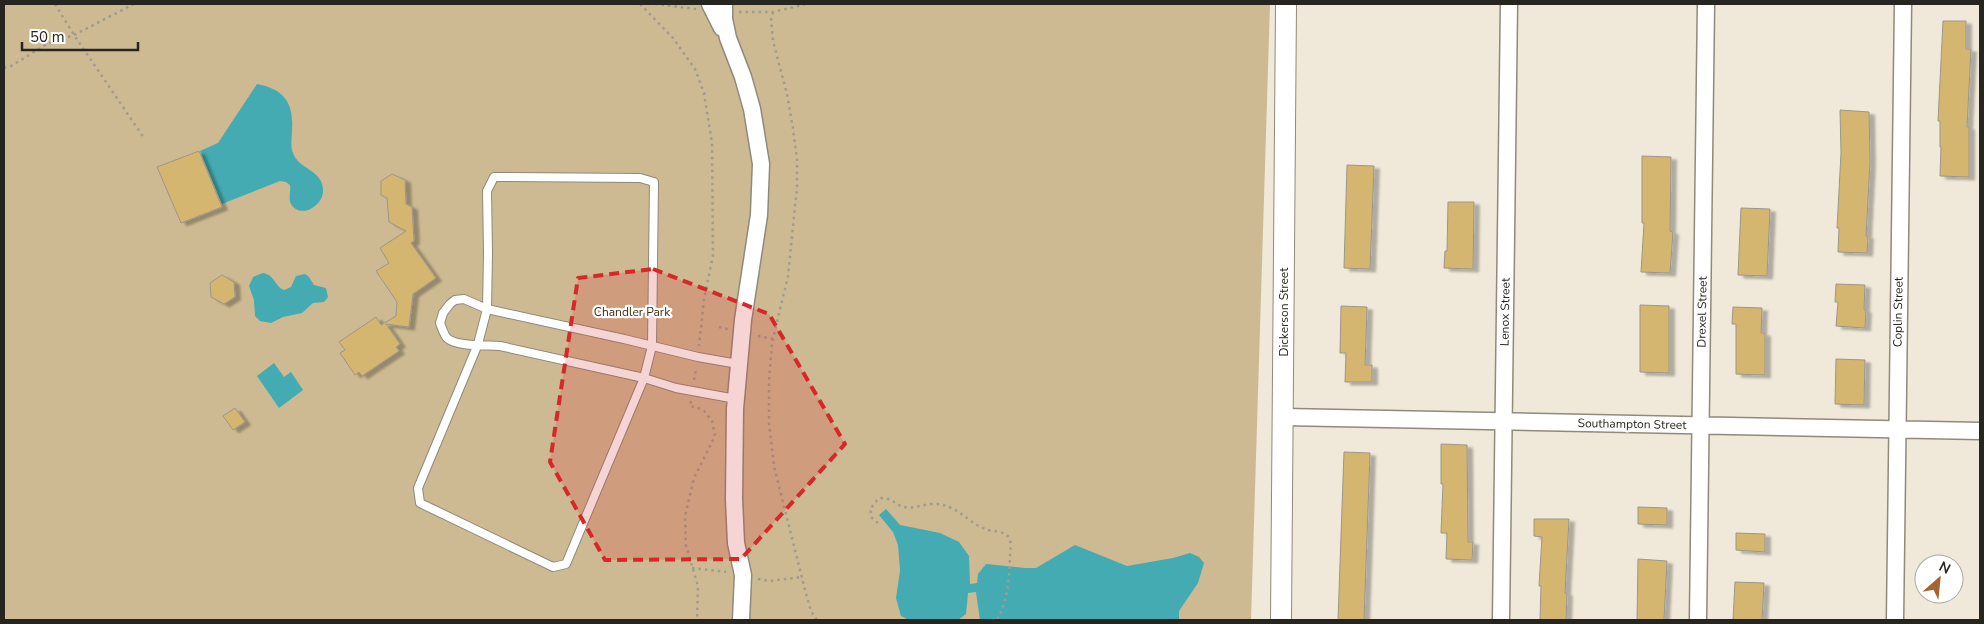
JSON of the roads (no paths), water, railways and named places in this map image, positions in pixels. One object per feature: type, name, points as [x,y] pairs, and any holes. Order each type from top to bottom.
[{"type":"street","points":[[710,4],[728,38],[743,77],[752,109],[761,164],[759,215],[743,320],[736,399],[734,499],[736,543],[743,575],[742,620]]},
{"type":"street","points":[[724,4],[724,19],[728,38]]},
{"type":"street","name":"Dickerson Street","points":[[1280,620],[1284,417],[1286,4]]},
{"type":"street","name":"Lenox Street","points":[[1501,620],[1509,4]]},
{"type":"street","name":"Drexel Street","points":[[1698,620],[1706,4]]},
{"type":"street","name":"Coplin Street","points":[[1895,620],[1903,4]]},
{"type":"street","name":"Southampton Street","points":[[1284,417],[1980,431]]},
{"type":"lane","points":[[494,177],[640,178],[654,182],[652,346],[644,378],[566,564],[553,567],[420,503],[418,488],[478,344],[487,309],[487,191],[494,177]]},
{"type":"lane","points":[[736,399],[676,388],[644,378],[500,346],[462,345],[447,338],[440,323],[443,313],[455,300],[464,299],[487,309],[698,357],[738,364]]},
{"type":"water","points":[[257,84],[274,90],[289,105],[292,120],[291,144],[293,153],[300,163],[315,174],[322,183],[323,190],[320,201],[311,209],[300,211],[295,209],[290,202],[290,185],[280,181],[222,204],[200,151],[218,143]]},
{"type":"water","points":[[263,273],[270,276],[284,290],[291,287],[296,276],[305,274],[314,285],[326,288],[328,297],[324,302],[313,303],[302,313],[283,317],[271,323],[260,321],[255,316],[254,300],[249,286],[253,277]]},
{"type":"water","points":[[274,363],[284,377],[291,372],[303,390],[279,408],[257,376]]},
{"type":"water","points":[[886,509],[900,525],[940,533],[959,542],[969,556],[970,584],[977,583],[978,574],[986,564],[1036,568],[1075,545],[1127,566],[1190,553],[1199,557],[1204,563],[1198,583],[1179,611],[1179,620],[980,620],[976,592],[968,593],[966,614],[958,620],[909,620],[901,616],[896,598],[900,571],[898,545],[893,532],[879,515]]},
{"type":"park label","name":"Chandler Park","points":[[632,312]]}]
